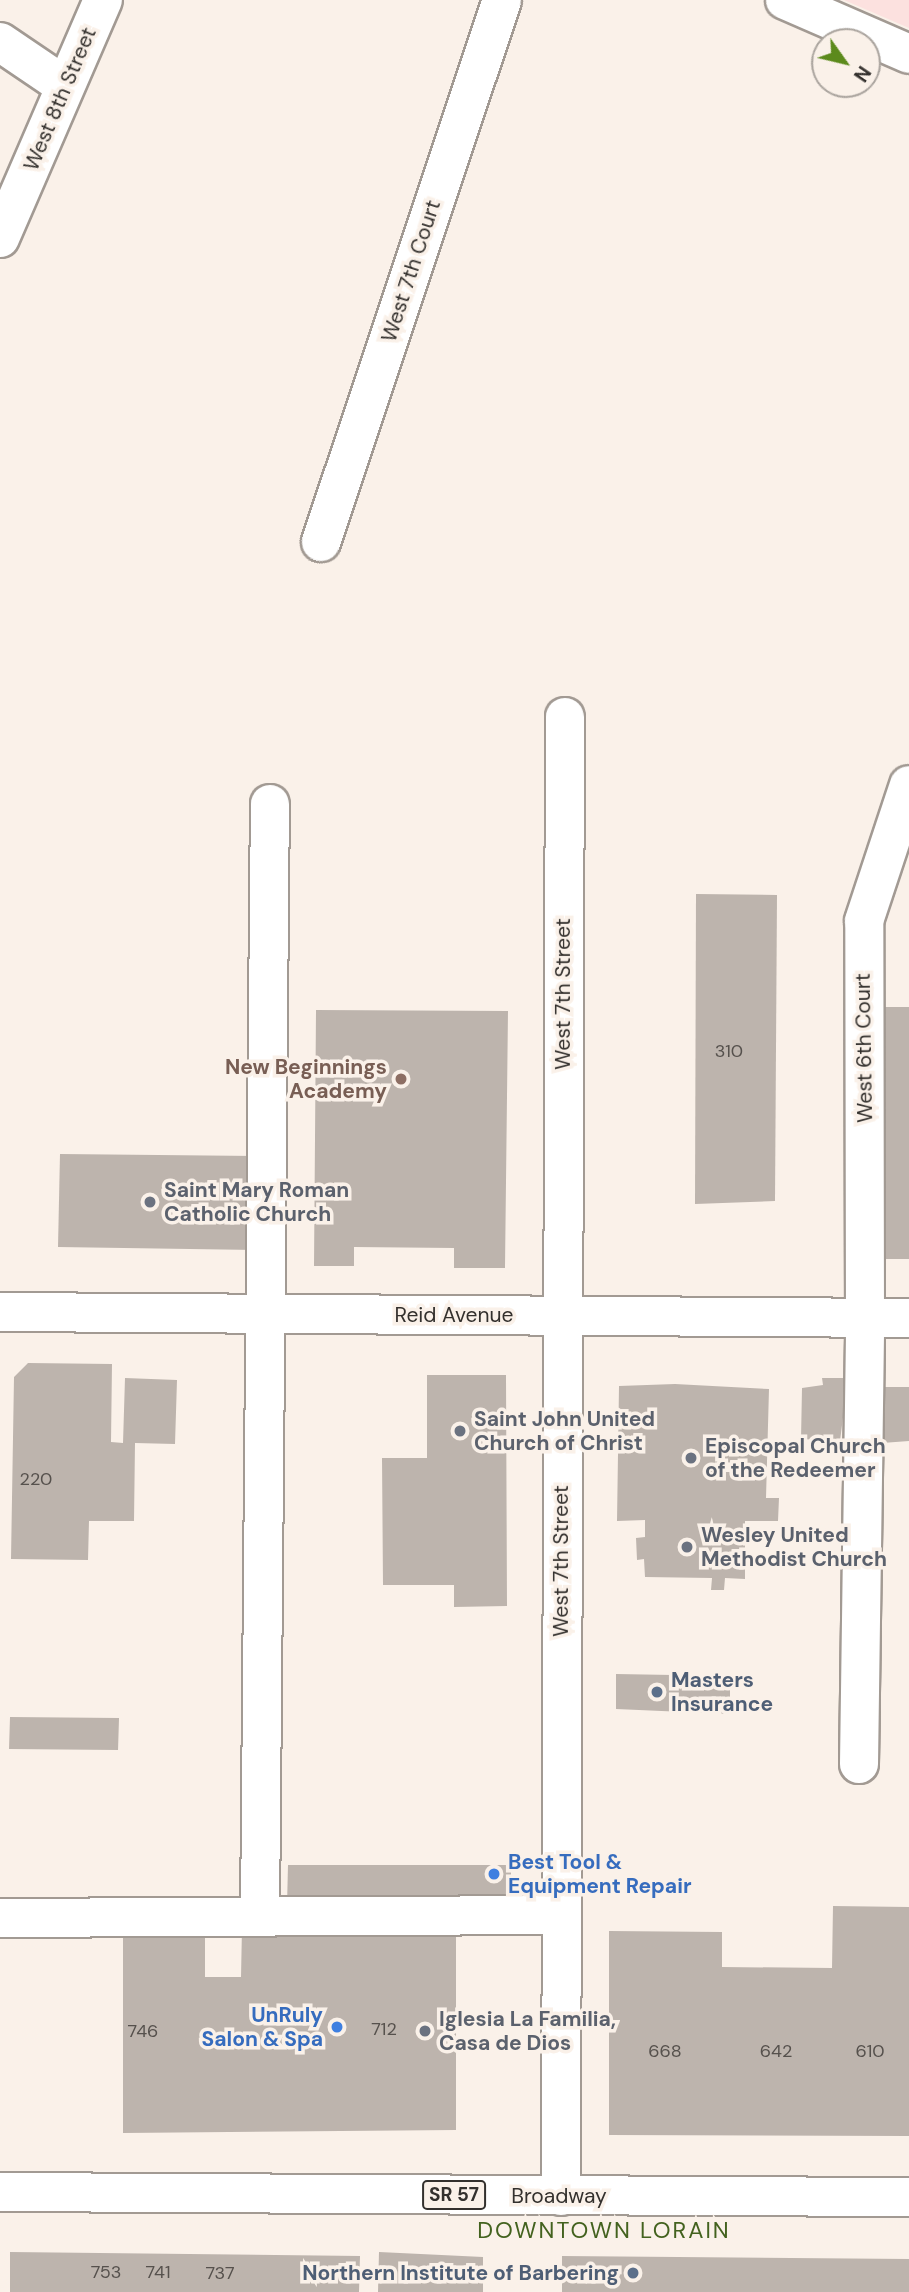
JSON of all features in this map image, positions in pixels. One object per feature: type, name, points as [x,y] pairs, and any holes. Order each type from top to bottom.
[{"type":"street","name":"West 8th Street","points":[[0,238],[103,0]]},
{"type":"street","name":"West 7th Court","points":[[321,542],[502,0]]},
{"type":"street","points":[[785,0],[909,54]]},
{"type":"street","points":[[0,41],[65,86]]},
{"type":"street","name":"West 7th Street","points":[[561,2196],[561,1316],[565,717]]},
{"type":"street","name":"West 6th Court","points":[[859,1764],[865,1318],[864,921],[909,785]]},
{"type":"street","points":[[260,1917],[263,1314],[270,804]]},
{"type":"street","name":"Reid Avenue","points":[[0,1312],[909,1318]]},
{"type":"street","points":[[0,1918],[561,1915]]},
{"type":"street","name":"Broadway","points":[[0,2192],[909,2197]]},
{"type":"shaded area","points":[[844,0],[909,0],[909,28]]},
{"type":"building","points":[[696,894],[777,895],[775,1201],[695,1204]]},
{"type":"building","points":[[883,1007],[909,1007],[909,1259],[880,1259]]},
{"type":"building","points":[[316,1010],[508,1011],[505,1268],[454,1268],[454,1248],[354,1247],[354,1266],[314,1266]]},
{"type":"building","points":[[60,1154],[259,1156],[257,1250],[58,1247]]},
{"type":"building","points":[[28,1363],[112,1364],[111,1442],[123,1443],[125,1378],[177,1380],[175,1444],[135,1443],[134,1521],[89,1521],[88,1560],[11,1559],[14,1377]]},
{"type":"building","points":[[427,1375],[506,1375],[507,1606],[454,1607],[454,1585],[383,1585],[382,1458],[427,1458]]},
{"type":"building","points":[[822,1378],[848,1378],[840,1441],[801,1439],[802,1388],[823,1385]]},
{"type":"building","points":[[675,1384],[769,1389],[766,1498],[779,1498],[778,1521],[745,1521],[745,1579],[725,1578],[724,1590],[711,1590],[712,1578],[645,1577],[644,1559],[637,1560],[636,1538],[645,1537],[645,1520],[617,1521],[619,1386]]},
{"type":"building","points":[[885,1387],[909,1387],[909,1441],[882,1443]]},
{"type":"building","points":[[616,1674],[730,1676],[730,1714],[616,1709]]},
{"type":"building","points":[[10,1717],[119,1718],[118,1750],[9,1749]]},
{"type":"building","points":[[288,1865],[511,1865],[511,1906],[287,1906]]},
{"type":"building","points":[[833,1906],[909,1907],[909,2136],[609,2135],[609,1931],[722,1932],[722,1967],[832,1968]]},
{"type":"building","points":[[205,1923],[205,1977],[241,1977],[242,1927],[456,1929],[456,2130],[123,2133],[123,1930]]},
{"type":"building","points":[[10,2252],[360,2256],[359,2292],[10,2292]]},
{"type":"building","points":[[379,2252],[483,2257],[483,2292],[378,2292]]},
{"type":"building","points":[[562,2256],[909,2259],[909,2292],[562,2292]]},
{"type":"place","name":"New Beginnings Academy","points":[[401,1079]]},
{"type":"place","name":"Saint Mary Roman Catholic Church","points":[[150,1202]]},
{"type":"place","name":"Saint John United Church of Christ","points":[[460,1431]]},
{"type":"place","name":"Episcopal Church of the Redeemer","points":[[691,1458]]},
{"type":"place","name":"Wesley United Methodist Church","points":[[687,1547]]},
{"type":"place","name":"Masters Insurance","points":[[657,1692]]},
{"type":"place","name":"Best Tool & Equipment Repair","points":[[494,1874]]},
{"type":"place","name":"UnRuly Salon & Spa","points":[[337,2027]]},
{"type":"place","name":"Iglesia La Familia, Casa de Dios","points":[[425,2031]]},
{"type":"place","name":"Northern Institute of Barbering","points":[[633,2273]]},
{"type":"district","name":"DOWNTOWN LORAIN","points":[[604,2230]]}]
